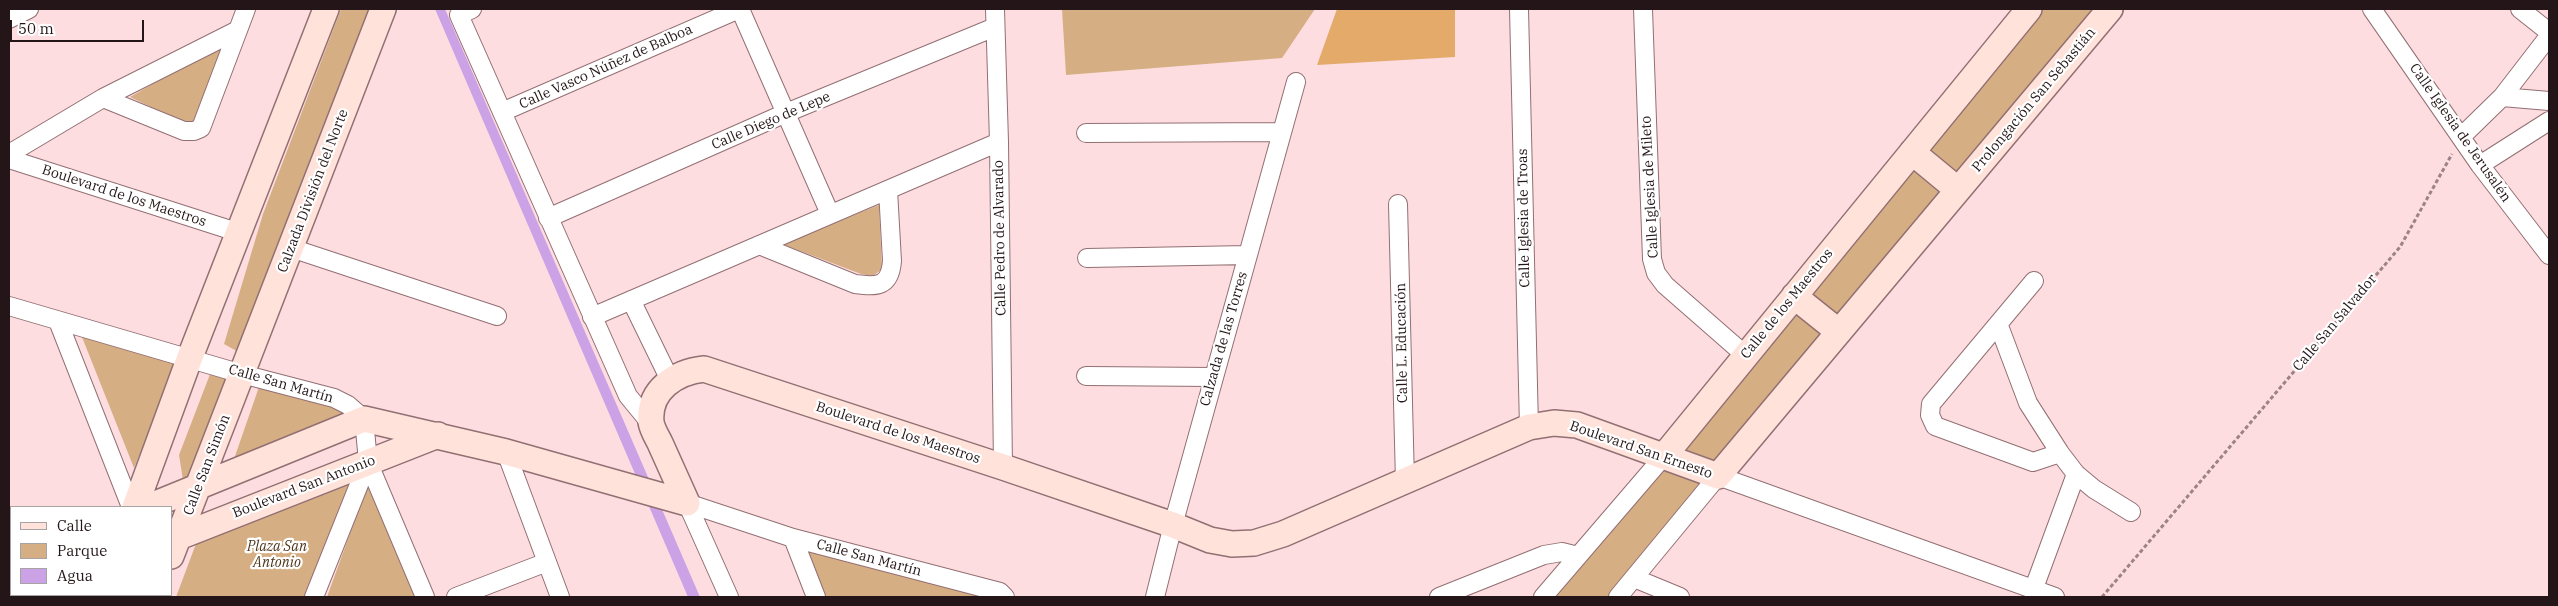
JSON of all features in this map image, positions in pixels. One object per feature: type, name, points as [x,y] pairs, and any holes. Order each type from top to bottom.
[{"type":"main road","points":[[135,506],[190,357],[326,9]]},
{"type":"main road","name":"Calzada División del Norte","points":[[242,374],[383,9]]},
{"type":"main road","name":"Prolongación San Sebastián","points":[[1958,190],[2110,9]]},
{"type":"main road","name":"Calle de los Maestros","points":[[1664,456],[1912,152],[2021,12]]},
{"type":"main road","points":[[1718,476],[1958,190],[1912,152]]},
{"type":"main road","points":[[1794,296],[1839,332]]},
{"type":"main road","name":"Boulevard de los Maestros","points":[[651,424],[652,406],[659,391],[670,380],[688,370],[704,369],[1173,525]]},
{"type":"main road","name":"Calle San Simón","points":[[174,544],[242,374]]},
{"type":"main road","points":[[150,506],[364,418]]},
{"type":"main road","name":"Calle San Martín","points":[[364,418],[506,452],[676,501]]},
{"type":"main road","name":"Boulevard San Ernesto","points":[[1173,525],[1210,540],[1232,544],[1254,543],[1284,534],[1529,428],[1554,423],[1577,425],[1718,476]]},
{"type":"main road","points":[[651,424],[676,501]]},
{"type":"main road","name":"Boulevard San Antonio","points":[[174,544],[368,462],[438,435]]},
{"type":"street","points":[[9,19],[29,9]]},
{"type":"street","points":[[103,98],[184,132],[201,128],[246,9]]},
{"type":"street","points":[[739,9],[830,214]]},
{"type":"street","name":"Calle Vasco Núñez de Balboa","points":[[502,112],[739,9]]},
{"type":"street","name":"Calle Pedro de Alvarado","points":[[995,9],[999,142],[1003,467]]},
{"type":"street","name":"Calle Iglesia de Troas","points":[[1519,9],[1529,428]]},
{"type":"street","name":"Calle Iglesia de Mileto","points":[[1643,9],[1652,259],[1656,273],[1665,285],[1745,356]]},
{"type":"street","name":"Calle Iglesia de Jerusalén","points":[[2372,9],[2480,165],[2549,255]]},
{"type":"street","points":[[2461,137],[2502,97],[2549,34],[2520,9]]},
{"type":"street","points":[[466,12],[502,112],[592,317],[628,396],[651,424]]},
{"type":"street","name":"Calle Diego de Lepe","points":[[548,218],[786,113],[996,26]]},
{"type":"street","points":[[9,154],[103,98],[238,30]]},
{"type":"street","name":"Calzada de las Torres","points":[[1155,597],[1173,525],[1296,82]]},
{"type":"street","points":[[2502,97],[2549,101]]},
{"type":"street","points":[[2480,165],[2549,121]]},
{"type":"street","points":[[1086,133],[1282,132]]},
{"type":"street","points":[[592,317],[999,142]]},
{"type":"street","name":"Boulevard de los Maestros","points":[[9,159],[240,233]]},
{"type":"street","points":[[759,245],[856,284],[871,286],[883,283],[891,273],[892,262],[888,190]]},
{"type":"street","name":"Calle L. Educación","points":[[1398,204],[1405,482]]},
{"type":"street","points":[[291,248],[496,316]]},
{"type":"street","points":[[1086,258],[1248,255]]},
{"type":"street","points":[[2034,282],[1999,326],[1931,404],[1930,415],[1935,426],[2033,462],[2060,453]]},
{"type":"street","points":[[631,300],[670,380]]},
{"type":"street","name":"Calle San Martín","points":[[9,306],[190,357],[242,374],[334,398],[348,405],[364,418]]},
{"type":"street","points":[[58,320],[131,506]]},
{"type":"street","points":[[1999,326],[2028,403],[2060,453],[2076,474],[2094,489],[2131,512]]},
{"type":"street","points":[[1086,376],[1214,377]]},
{"type":"street","points":[[364,418],[368,462],[425,597]]},
{"type":"street","points":[[506,452],[560,597]]},
{"type":"street","points":[[1543,597],[1664,456]]},
{"type":"street","points":[[314,597],[368,462]]},
{"type":"street","points":[[2034,588],[2076,474]]},
{"type":"street","points":[[1618,597],[1718,476]]},
{"type":"street","name":"Boulevard San Ernesto","points":[[1718,476],[2055,597]]},
{"type":"street","points":[[676,501],[793,538]]},
{"type":"street","points":[[676,501],[729,597]]},
{"type":"street","name":"Calle San Martín","points":[[793,538],[816,597]]},
{"type":"street","name":"Calle San Martín","points":[[793,538],[1000,592],[1005,597]]},
{"type":"street","points":[[1439,597],[1544,555],[1562,552],[1578,556]]},
{"type":"street","points":[[456,597],[547,562]]},
{"type":"street","points":[[1634,578],[1680,597]]},
{"type":"path","name":"Calle San Salvador","points":[[2102,597],[2400,247],[2461,137]]},
{"type":"green space","points":[[341,9],[375,9],[242,354],[224,344],[263,214]]},
{"type":"green space","points":[[1062,9],[1315,9],[1282,58],[1066,75]]},
{"type":"green space","points":[[2037,9],[2102,9],[1615,597],[1551,597]]},
{"type":"green space","points":[[229,40],[199,123],[189,125],[130,97]]},
{"type":"green space","points":[[879,205],[882,269],[873,276],[861,274],[782,244]]},
{"type":"green space","points":[[80,332],[179,359],[134,468]]},
{"type":"green space","points":[[212,369],[234,378],[191,483],[183,480],[179,455]]},
{"type":"green space","points":[[260,384],[333,401],[351,414],[234,459]]},
{"type":"green space","points":[[370,478],[419,597],[327,597]]},
{"type":"green space","name":"Plaza San Antonio","points":[[352,481],[305,597],[176,597],[197,541]]},
{"type":"green space","points":[[804,546],[996,597],[826,597]]},
{"type":"shaded area","points":[[1337,9],[1455,9],[1455,57],[1317,65]]},
{"type":"water","points":[[435,9],[445,9],[700,597],[688,597]]}]
